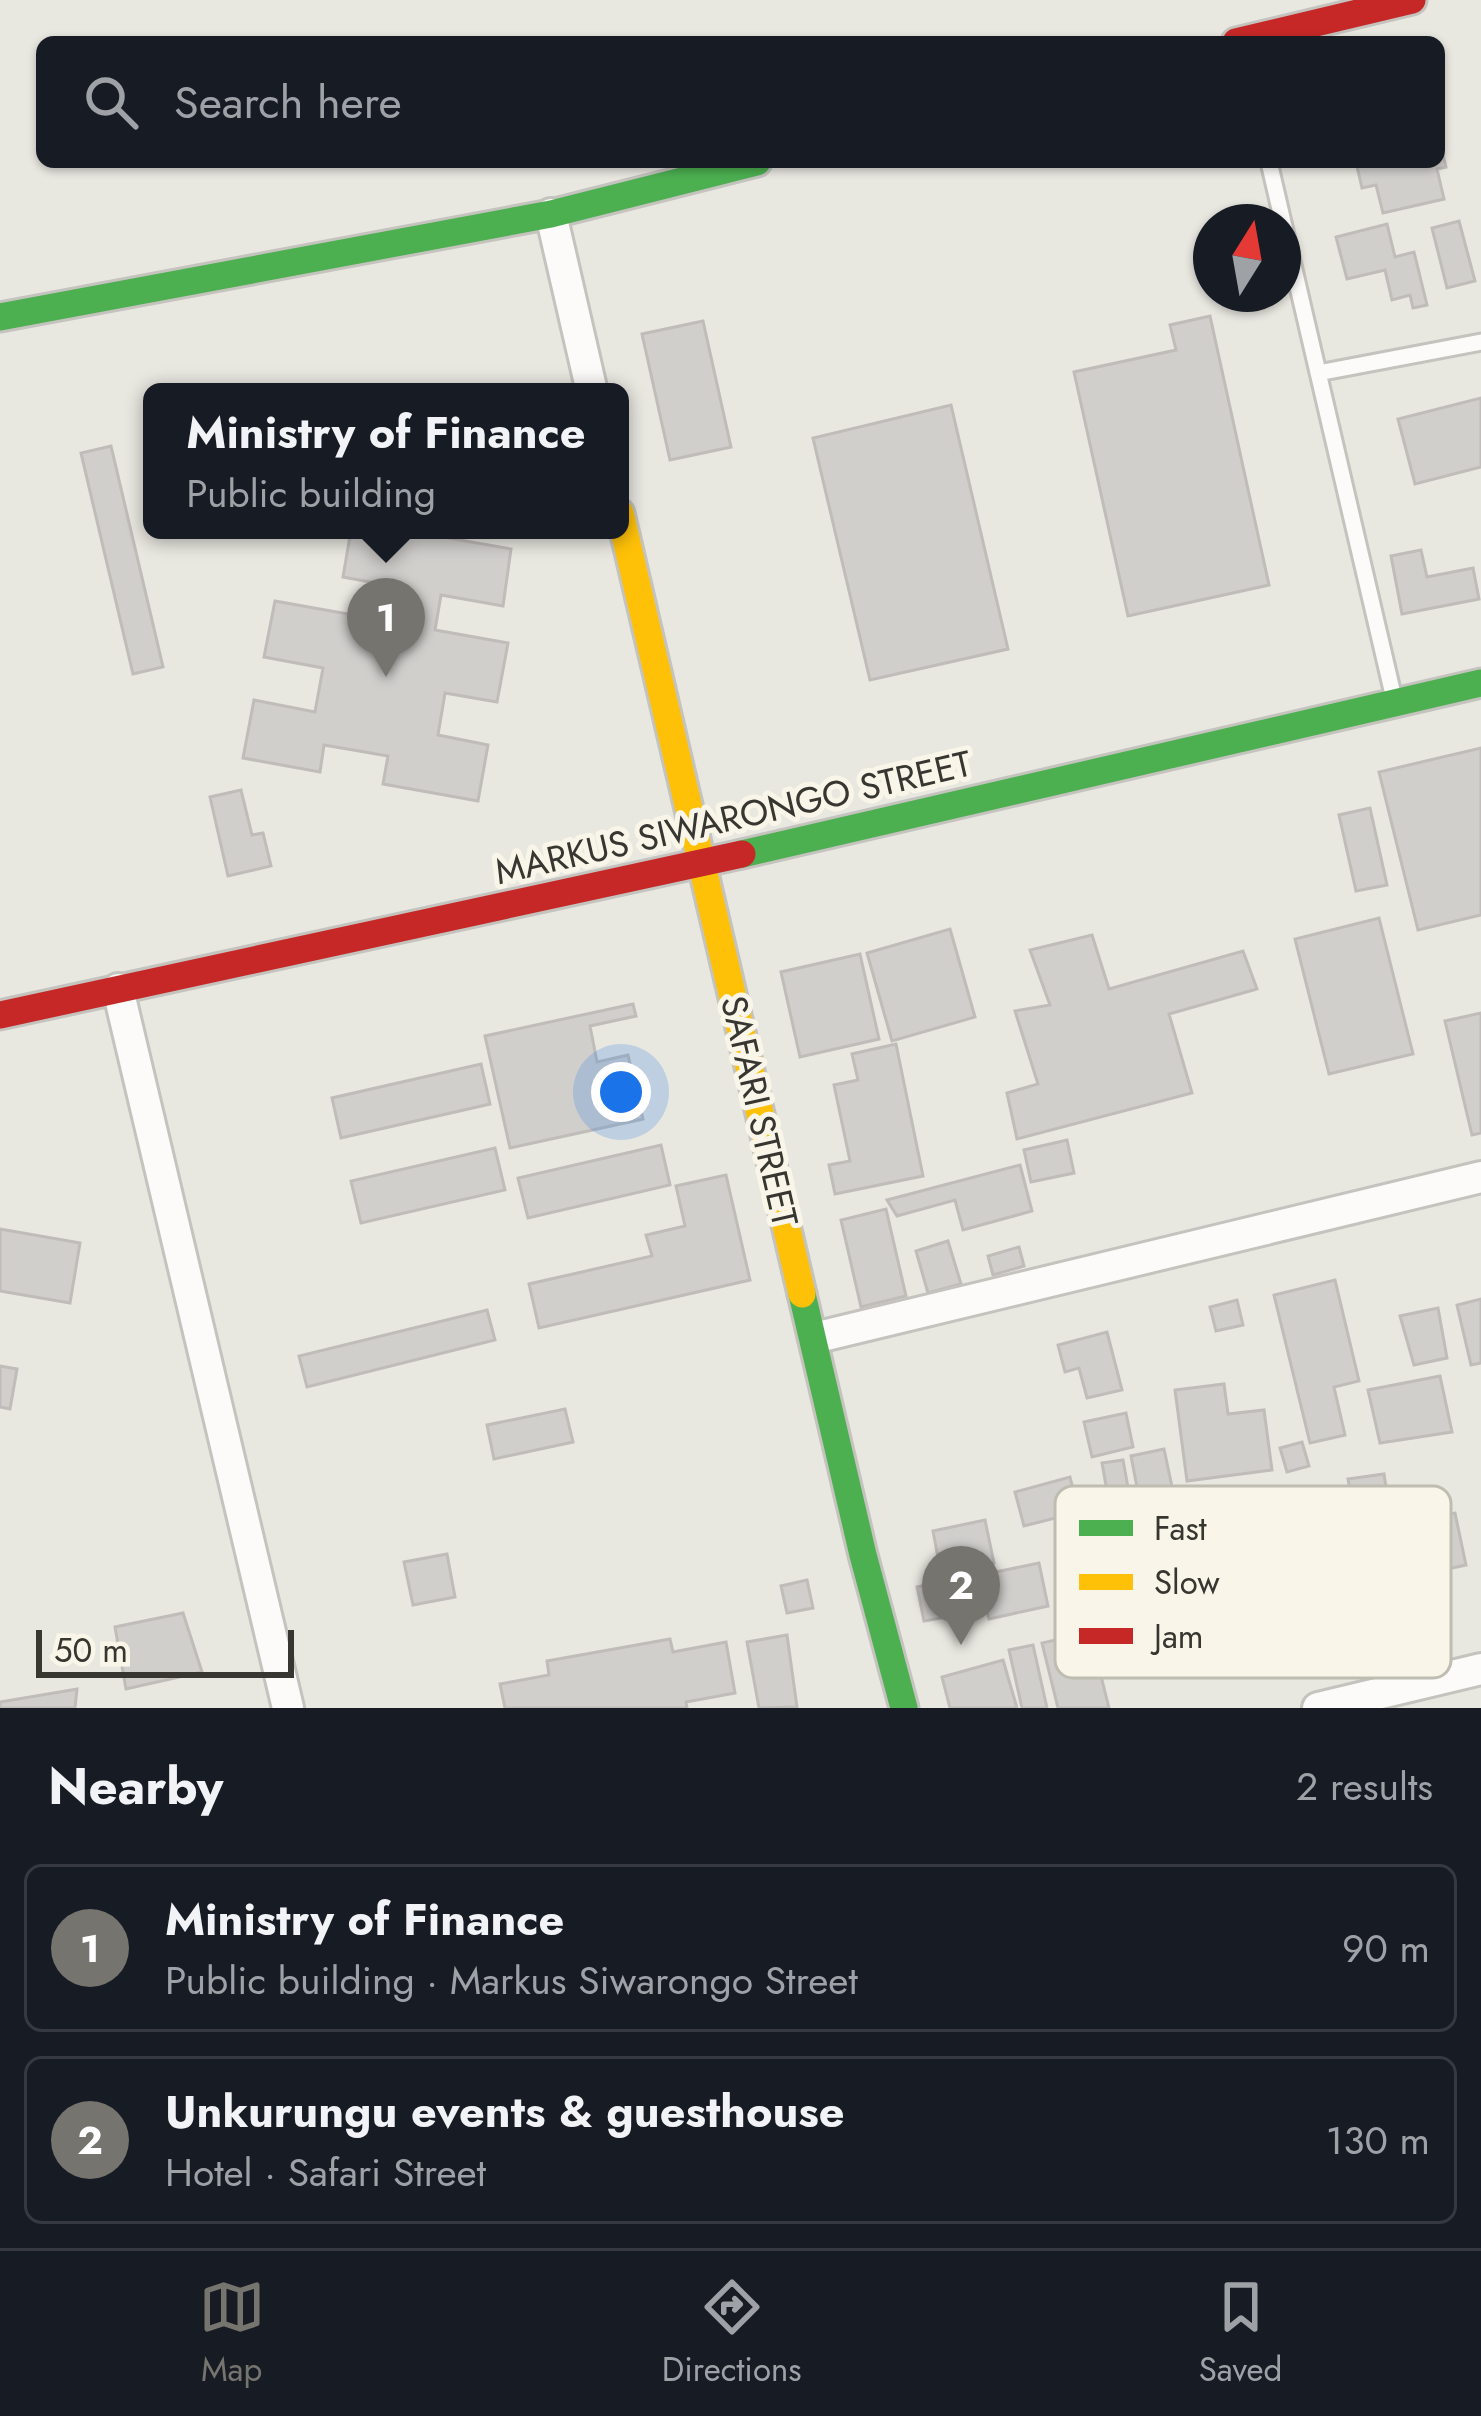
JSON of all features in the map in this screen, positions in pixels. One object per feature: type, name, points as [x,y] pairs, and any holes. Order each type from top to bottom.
[{"type":"street","points":[[1264,36],[1412,0]]},
{"type":"street","points":[[0,317],[551,214],[733,168]]},
{"type":"street","points":[[551,214],[590,383]]},
{"type":"street","name":"SAFARI STREET","points":[[626,539],[863,1555],[904,1708]]},
{"type":"street","name":"MARKUS SIWARONGO STREET","points":[[0,1015],[701,863],[1481,683]]},
{"type":"street","points":[[118,989],[288,1708]]},
{"type":"street","points":[[814,1338],[1481,1177]]},
{"type":"street","points":[[1451,1676],[1481,1669]]},
{"type":"street","points":[[1318,1708],[1443,1678]]},
{"type":"lane","points":[[1270,168],[1395,703]]},
{"type":"lane","points":[[1318,373],[1481,342]]},
{"type":"building","points":[[1357,168],[1442,168],[1437,169],[1444,199],[1383,213],[1376,185],[1362,188]]},
{"type":"building","points":[[1459,221],[1475,281],[1447,288],[1432,228]]},
{"type":"building","points":[[1387,224],[1395,257],[1414,252],[1427,305],[1413,308],[1410,295],[1392,300],[1385,270],[1347,279],[1336,237]]},
{"type":"building","points":[[1210,316],[1269,585],[1128,616],[1074,372],[1176,350],[1170,325]]},
{"type":"building","points":[[703,321],[731,447],[670,460],[642,334]]},
{"type":"building","points":[[1481,398],[1481,467],[1415,484],[1398,419]]},
{"type":"building","points":[[951,405],[1008,649],[870,680],[813,438]]},
{"type":"building","points":[[111,446],[163,667],[133,674],[81,453]]},
{"type":"building","points":[[349,539],[454,539],[511,549],[503,606],[441,595],[435,630],[508,643],[497,702],[445,693],[438,735],[488,745],[478,801],[383,784],[388,756],[324,745],[320,772],[243,758],[254,700],[315,712],[323,668],[264,657],[275,601],[398,623],[402,588],[343,577]]},
{"type":"building","points":[[1421,550],[1427,577],[1473,568],[1479,599],[1402,614],[1391,556]]},
{"type":"building","points":[[1481,748],[1481,915],[1418,930],[1379,772]]},
{"type":"building","points":[[241,790],[252,835],[263,833],[271,866],[228,876],[210,797]]},
{"type":"building","points":[[1370,808],[1387,885],[1356,891],[1339,815]]},
{"type":"building","points":[[1379,918],[1413,1054],[1329,1074],[1295,939]]},
{"type":"building","points":[[950,929],[975,1017],[892,1041],[867,953]]},
{"type":"building","points":[[1092,935],[1109,989],[1243,951],[1257,989],[1169,1014],[1192,1093],[1017,1139],[1007,1093],[1038,1084],[1015,1011],[1050,1005],[1030,950]]},
{"type":"building","points":[[860,954],[879,1039],[800,1057],[781,972]]},
{"type":"building","points":[[633,1004],[636,1016],[590,1026],[597,1062],[628,1055],[643,1119],[510,1148],[485,1036]]},
{"type":"building","points":[[1481,1013],[1481,1133],[1472,1135],[1445,1021]]},
{"type":"building","points":[[896,1044],[923,1176],[835,1194],[829,1165],[850,1161],[834,1085],[858,1080],[852,1054]]},
{"type":"building","points":[[481,1064],[490,1104],[341,1138],[332,1098]]},
{"type":"building","points":[[1067,1140],[1074,1173],[1031,1182],[1024,1150]]},
{"type":"building","points":[[661,1145],[670,1185],[528,1218],[518,1178]]},
{"type":"building","points":[[495,1148],[505,1190],[361,1223],[351,1181]]},
{"type":"building","points":[[1020,1165],[1032,1211],[963,1230],[955,1200],[897,1216],[887,1200]]},
{"type":"building","points":[[726,1175],[750,1280],[539,1328],[529,1284],[652,1256],[646,1235],[685,1226],[676,1186]]},
{"type":"building","points":[[886,1209],[906,1296],[861,1307],[841,1220]]},
{"type":"building","points":[[0,1229],[80,1243],[70,1303],[0,1291]]},
{"type":"building","points":[[948,1241],[961,1284],[928,1293],[916,1251]]},
{"type":"building","points":[[1019,1247],[1024,1266],[993,1275],[988,1256]]},
{"type":"building","points":[[1335,1280],[1359,1381],[1334,1387],[1345,1435],[1310,1443],[1274,1295]]},
{"type":"building","points":[[1481,1299],[1481,1363],[1471,1365],[1457,1305]]},
{"type":"building","points":[[1237,1300],[1243,1325],[1216,1331],[1210,1307]]},
{"type":"building","points":[[1438,1308],[1447,1358],[1414,1365],[1400,1316]]},
{"type":"building","points":[[487,1310],[495,1340],[307,1387],[299,1356]]},
{"type":"building","points":[[1107,1332],[1122,1390],[1087,1398],[1079,1368],[1065,1372],[1058,1345]]},
{"type":"building","points":[[0,1366],[17,1369],[10,1409],[0,1407]]},
{"type":"building","points":[[1440,1376],[1452,1432],[1380,1443],[1368,1390]]},
{"type":"building","points":[[1224,1384],[1228,1414],[1264,1410],[1272,1470],[1187,1481],[1175,1390]]},
{"type":"building","points":[[565,1409],[573,1442],[494,1459],[487,1425]]},
{"type":"building","points":[[1126,1413],[1133,1447],[1092,1457],[1084,1422]]},
{"type":"building","points":[[1302,1442],[1309,1466],[1287,1472],[1280,1448]]},
{"type":"building","points":[[1164,1449],[1172,1486],[1137,1486],[1131,1456]]},
{"type":"building","points":[[1123,1460],[1128,1486],[1106,1486],[1102,1463]]},
{"type":"building","points":[[1384,1474],[1386,1486],[1349,1486],[1348,1479]]},
{"type":"building","points":[[1070,1477],[1072,1486],[1055,1486],[1055,1518],[1024,1526],[1015,1492]]},
{"type":"building","points":[[1455,1513],[1466,1565],[1451,1568],[1451,1514]]},
{"type":"building","points":[[985,1520],[994,1563],[941,1574],[933,1531]]},
{"type":"building","points":[[447,1554],[455,1597],[413,1605],[404,1562]]},
{"type":"building","points":[[1039,1563],[1048,1606],[989,1619],[977,1576]]},
{"type":"building","points":[[807,1580],[813,1608],[787,1613],[781,1586]]},
{"type":"building","points":[[951,1580],[958,1615],[924,1621],[917,1587]]},
{"type":"building","points":[[183,1613],[202,1672],[126,1689],[115,1627]]},
{"type":"building","points":[[787,1635],[797,1707],[759,1708],[747,1642]]},
{"type":"building","points":[[670,1639],[673,1652],[726,1642],[735,1693],[686,1702],[687,1708],[505,1708],[500,1684],[549,1675],[547,1661]]},
{"type":"building","points":[[1055,1640],[1055,1678],[1102,1678],[1109,1708],[1058,1708],[1042,1643]]},
{"type":"building","points":[[1033,1645],[1047,1708],[1022,1708],[1009,1650]]},
{"type":"building","points":[[1003,1660],[1017,1708],[950,1708],[942,1677]]},
{"type":"building","points":[[77,1689],[75,1708],[0,1708],[0,1702]]},
{"type":"traffic: fast","points":[[0,317],[551,214],[733,168]]},
{"type":"traffic: fast","points":[[742,854],[1481,683]]},
{"type":"traffic: fast","points":[[802,1294],[904,1708]]},
{"type":"traffic: slow","points":[[626,539],[802,1294]]},
{"type":"traffic: jam","points":[[1261,36],[1412,0]]},
{"type":"traffic: jam","points":[[0,1015],[742,854]]},
{"type":"place","name":"Ministry of Finance","points":[[386,677]]},
{"type":"place","name":"Unkurungu events & guesthouse","points":[[961,1645]]}]
